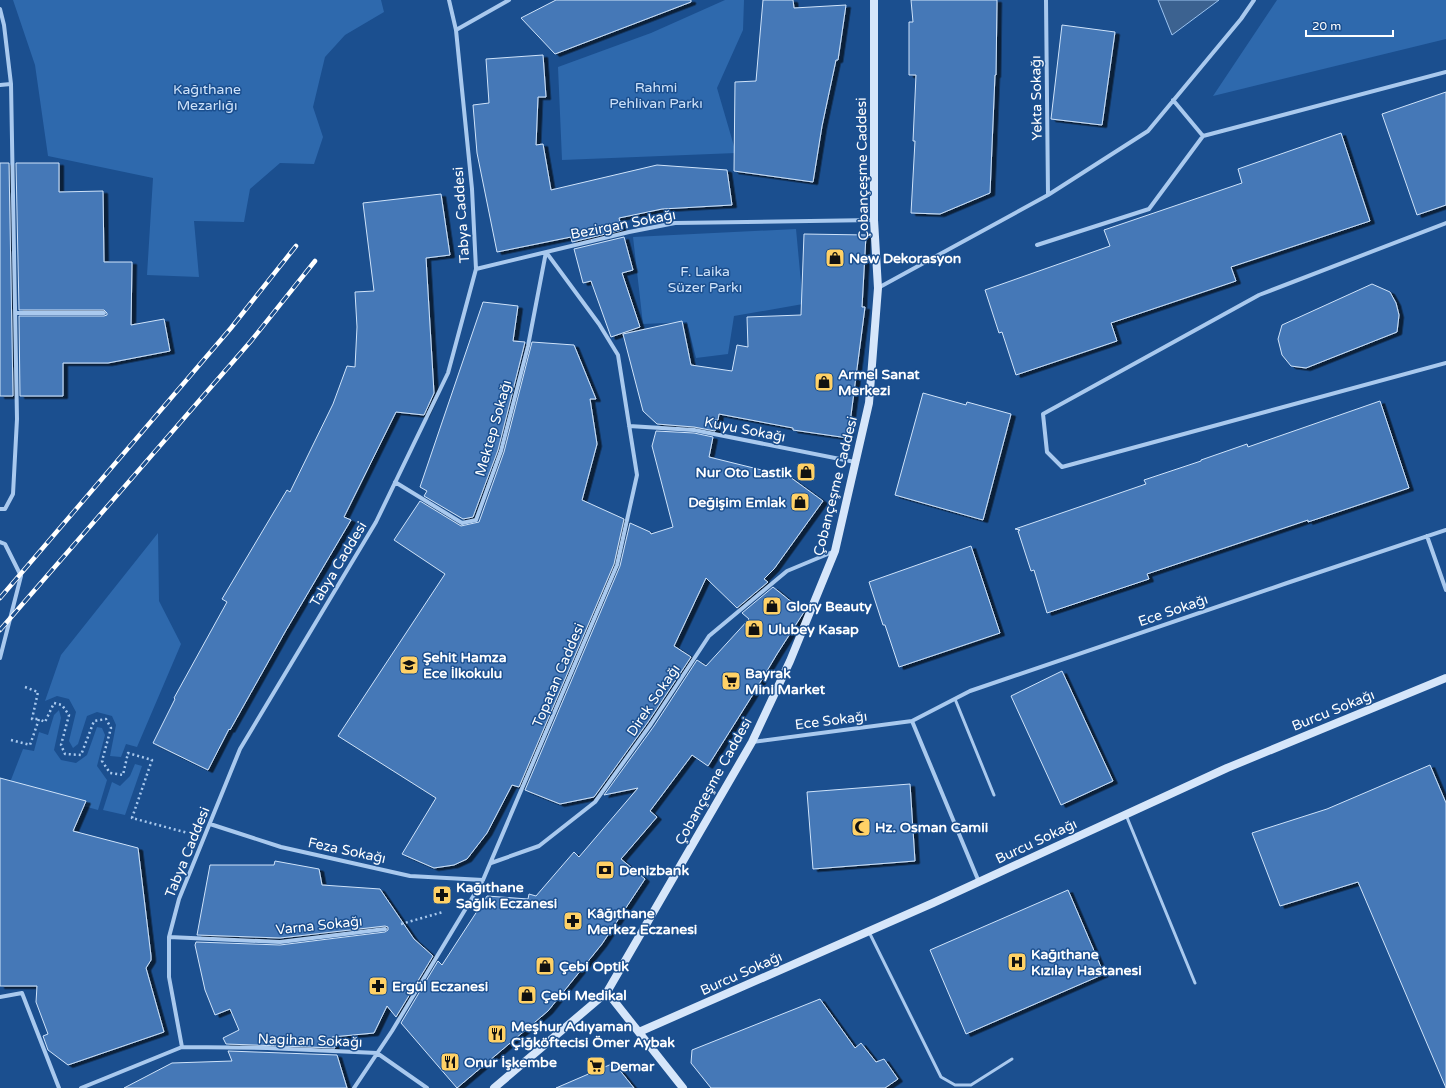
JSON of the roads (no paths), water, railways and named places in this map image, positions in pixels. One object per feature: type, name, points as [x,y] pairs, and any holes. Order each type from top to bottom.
[{"type":"street","name":"Tabya Caddesi","points":[[182,1047],[169,977],[169,938],[179,899],[240,749],[376,522],[448,373],[476,269],[472,189],[456,30],[449,0]]},
{"type":"street","points":[[456,30],[509,0]]},
{"type":"street","name":"Çobançeşme Caddesi","points":[[494,1088],[607,992],[752,742],[790,661],[835,550],[869,403],[878,288],[874,220],[874,0]]},
{"type":"street","name":"Yekta Sokağı","points":[[1046,0],[1048,195]]},
{"type":"street","points":[[878,288],[1048,195],[1148,131],[1241,19],[1254,0]]},
{"type":"street","points":[[0,10],[4,24],[10,84],[17,419],[13,494],[2,509]]},
{"type":"street","points":[[1037,245],[1149,209],[1203,136],[1446,72]]},
{"type":"street","points":[[0,85],[10,84]]},
{"type":"street","points":[[1173,100],[1203,136]]},
{"type":"street","name":"Bezirgan Sokağı","points":[[476,269],[629,232],[675,223],[874,220]]},
{"type":"street","points":[[1446,223],[1259,295],[1043,414],[1047,452],[1062,467],[1446,363]]},
{"type":"street","name":"Topatan Caddesi","points":[[354,1088],[392,1031],[483,880],[616,565],[637,475],[618,355],[599,324],[546,252]]},
{"type":"street","name":"Mektep Sokağı","points":[[395,482],[462,523],[476,520],[501,451],[528,346],[546,252]]},
{"type":"street","points":[[15,313],[104,313]]},
{"type":"street","name":"Kuyu Sokağı","points":[[629,426],[694,430],[855,462]]},
{"type":"street","name":"Ece Sokağı","points":[[752,742],[912,721],[970,690],[1446,530]]},
{"type":"street","points":[[1427,536],[1446,590]]},
{"type":"street","points":[[0,542],[5,544],[21,576],[0,658]]},
{"type":"street","name":"Direk Sokağı","points":[[491,862],[539,846],[595,802],[651,724],[709,636],[787,571],[835,550]]},
{"type":"street","name":"Burcu Sokağı","points":[[639,1032],[979,882],[1227,768],[1446,678]]},
{"type":"street","points":[[912,721],[979,882]]},
{"type":"street","name":"Feza Sokağı","points":[[210,824],[281,847],[410,876],[483,880]]},
{"type":"street","name":"Varna Sokağı","points":[[169,938],[280,942],[386,929]]},
{"type":"street","points":[[607,992],[683,1088]]},
{"type":"street","points":[[0,997],[22,993],[59,1088]]},
{"type":"street","points":[[81,1088],[182,1047]]},
{"type":"street","name":"Nagihan Sokağı","points":[[182,1047],[267,1048],[377,1053],[427,1088]]},
{"type":"lane","points":[[955,698],[994,795]]},
{"type":"lane","points":[[1126,814],[1194,983]]},
{"type":"lane","points":[[869,931],[941,1077],[955,1085],[971,1085],[1012,1059]]},
{"type":"railway","points":[[0,598],[231,328],[296,246]]},
{"type":"railway","points":[[0,630],[251,341],[315,261]]},
{"type":"place","name":"New Dekorasyon","points":[[835,258]]},
{"type":"place","name":"Armel Sanat Merkezi","points":[[824,382]]},
{"type":"place","name":"Nur Oto Lastik","points":[[806,472]]},
{"type":"place","name":"Değişim Emlak","points":[[800,502]]},
{"type":"place","name":"Glory Beauty","points":[[772,606]]},
{"type":"place","name":"Ulubey Kasap","points":[[754,629]]},
{"type":"place","name":"Şehit Hamza Ece İlkokulu","points":[[409,665]]},
{"type":"place","name":"Bayrak Mini Market","points":[[731,681]]},
{"type":"place","name":"Hz. Osman Camii","points":[[861,827]]},
{"type":"place","name":"Denizbank","points":[[605,870]]},
{"type":"place","name":"Kağıthane Sağlık Eczanesi","points":[[442,895]]},
{"type":"place","name":"Kâğıthane Merkez Eczanesi","points":[[573,921]]},
{"type":"place","name":"Kağıthane Kızılay Hastanesi","points":[[1017,962]]},
{"type":"place","name":"Çebi Optik","points":[[545,966]]},
{"type":"place","name":"Ergül Eczanesi","points":[[378,986]]},
{"type":"place","name":"Çebi Medikal","points":[[527,995]]},
{"type":"place","name":"Meşhur Adıyaman Çiğköftecisi Ömer Aybak","points":[[497,1034]]},
{"type":"place","name":"Onur İşkembe","points":[[450,1062]]},
{"type":"place","name":"Demar","points":[[596,1066]]},
{"type":"park label","name":"Rahmi Pehlivan Parkı","points":[[656,96]]},
{"type":"park label","name":"Kağıthane Mezarlığı","points":[[207,98]]},
{"type":"park label","name":"F. Laika Süzer Parkı","points":[[705,280]]}]
